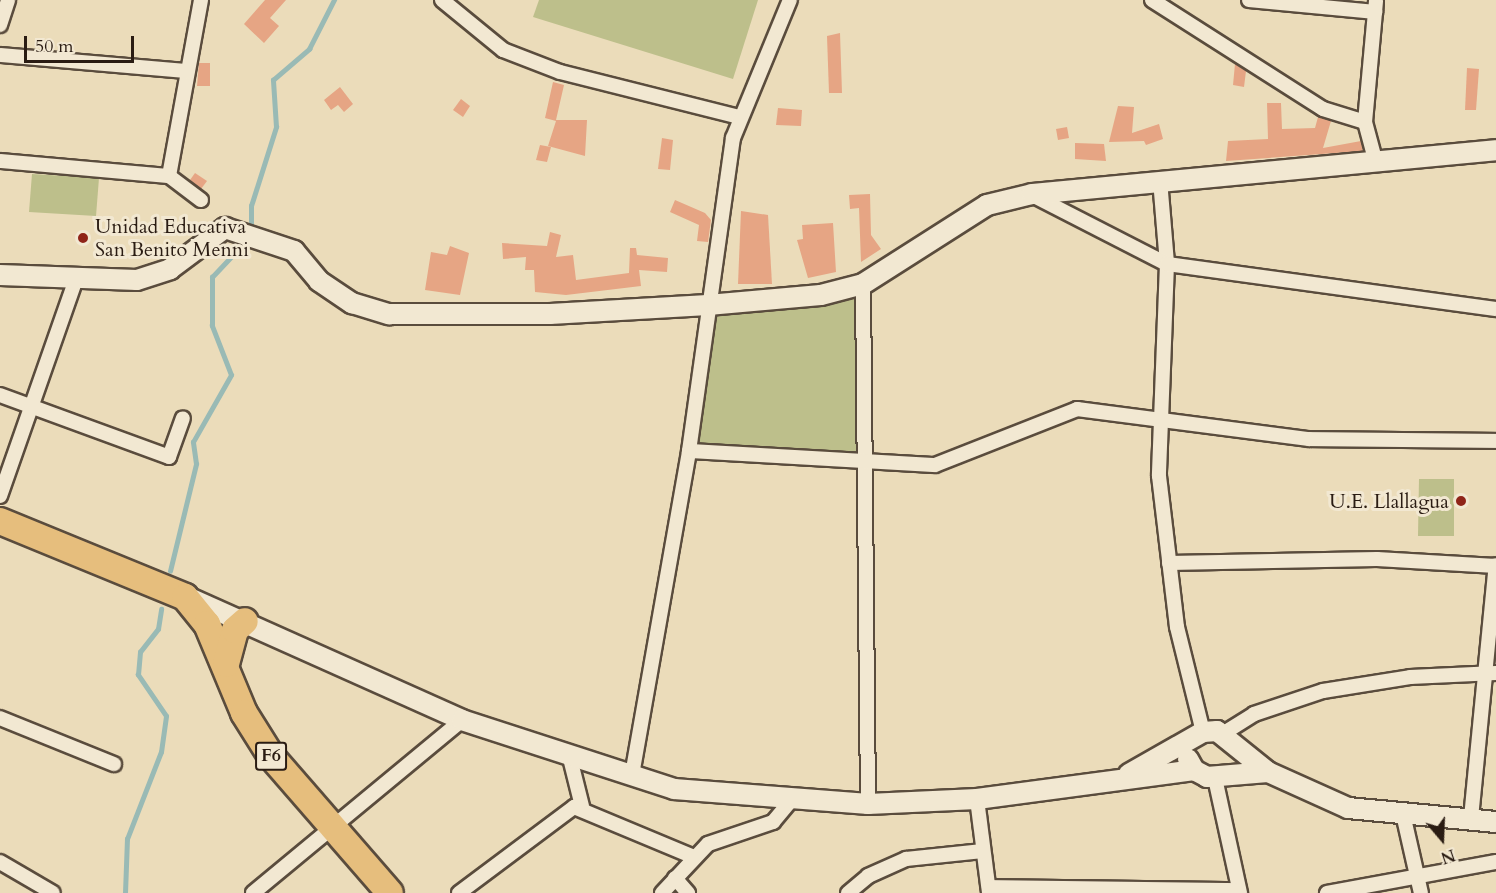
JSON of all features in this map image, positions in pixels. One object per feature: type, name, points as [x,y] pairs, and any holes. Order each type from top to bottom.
[{"type":"highway","points":[[0,521],[185,597]]},
{"type":"highway","name":"F6","points":[[185,597],[226,664],[244,713],[271,756],[390,893]]},
{"type":"highway","points":[[226,664],[235,630],[245,621]]},
{"type":"street","points":[[0,24],[8,0]]},
{"type":"street","points":[[169,176],[201,0]]},
{"type":"street","points":[[442,0],[503,50],[560,72],[739,117]]},
{"type":"street","points":[[632,775],[689,451],[708,305],[739,117],[790,0]]},
{"type":"street","points":[[1152,0],[1323,109],[1365,122]]},
{"type":"street","points":[[1248,0],[1376,6],[1365,122],[1376,163]]},
{"type":"street","points":[[0,56],[187,71]]},
{"type":"street","points":[[0,275],[75,282],[137,280],[170,269],[210,235],[225,228],[294,251],[320,281],[352,303],[389,314],[550,314],[708,305],[821,295],[863,284],[987,206],[1032,194],[1160,180],[1376,163],[1496,150]]},
{"type":"street","points":[[0,161],[169,176],[201,200]]},
{"type":"street","points":[[1160,180],[1167,264],[1158,418],[1169,563],[1177,627],[1197,736],[1188,751],[1194,770]]},
{"type":"street","points":[[1032,194],[1167,264],[1496,309]]},
{"type":"street","points":[[0,496],[75,282]]},
{"type":"street","points":[[863,284],[867,465],[868,804]]},
{"type":"street","points":[[0,395],[169,458],[183,418]]},
{"type":"street","points":[[689,451],[867,465],[935,465],[1077,409],[1309,439],[1496,441]]},
{"type":"street","points":[[1169,563],[1377,559],[1496,565],[1492,673],[1471,818]]},
{"type":"street","points":[[185,597],[245,621],[462,720],[674,789],[790,802],[868,804],[977,799],[1123,777],[1194,770],[1218,777],[1268,772]]},
{"type":"street","points":[[1228,738],[1254,714],[1323,691],[1410,677],[1492,673]]},
{"type":"street","points":[[0,718],[114,764]]},
{"type":"street","points":[[253,893],[331,824],[462,720]]},
{"type":"street","points":[[1123,777],[1197,736],[1228,738],[1268,772],[1348,808],[1496,822]]},
{"type":"street","points":[[1218,777],[1236,756],[1228,738]]},
{"type":"street","points":[[568,754],[582,806]]},
{"type":"street","points":[[977,799],[989,890],[1239,891],[1218,777]]},
{"type":"street","points":[[662,893],[692,856],[708,844],[773,822],[790,802]]},
{"type":"street","points":[[459,893],[567,809],[582,806],[692,856]]},
{"type":"street","points":[[1403,814],[1420,893]]},
{"type":"street","points":[[848,893],[868,876],[906,859],[983,850]]},
{"type":"street","points":[[0,862],[53,893]]},
{"type":"street","points":[[1327,893],[1496,862]]},
{"type":"street","points":[[675,878],[688,893]]},
{"type":"green space","points":[[539,0],[758,0],[733,79],[533,17]]},
{"type":"green space","points":[[32,174],[99,178],[96,216],[29,212]]},
{"type":"green space","points":[[863,284],[867,465],[689,451],[708,305]]},
{"type":"green space","points":[[1419,479],[1454,479],[1454,536],[1418,536]]},
{"type":"building","points":[[265,0],[286,0],[270,18],[279,26],[264,43],[244,24]]},
{"type":"building","points":[[840,33],[842,93],[829,93],[827,36]]},
{"type":"building","points":[[199,63],[210,63],[210,86],[197,86]]},
{"type":"building","points":[[1235,64],[1246,71],[1244,87],[1233,85]]},
{"type":"building","points":[[1467,68],[1479,69],[1476,110],[1465,110]]},
{"type":"building","points":[[553,82],[564,85],[556,120],[587,120],[585,156],[548,146],[556,121],[545,118]]},
{"type":"building","points":[[340,87],[353,104],[344,112],[338,105],[331,110],[324,100]]},
{"type":"building","points":[[461,99],[470,106],[463,117],[453,110]]},
{"type":"building","points":[[1267,103],[1281,103],[1282,129],[1315,128],[1318,117],[1331,121],[1323,148],[1361,141],[1363,151],[1226,161],[1228,141],[1268,139]]},
{"type":"building","points":[[1118,106],[1134,107],[1132,133],[1159,124],[1163,139],[1146,145],[1144,141],[1109,142]]},
{"type":"building","points":[[778,108],[802,110],[801,126],[776,125]]},
{"type":"building","points":[[1067,127],[1069,138],[1058,140],[1056,129]]},
{"type":"building","points":[[662,138],[673,140],[670,170],[658,169]]},
{"type":"building","points":[[1075,143],[1104,144],[1106,161],[1075,159]]},
{"type":"building","points":[[540,145],[551,147],[547,162],[536,160]]},
{"type":"building","points":[[195,173],[207,181],[201,189],[190,180]]},
{"type":"building","points":[[870,194],[871,235],[881,249],[861,262],[859,208],[850,209],[849,195]]},
{"type":"building","points":[[675,200],[705,213],[711,220],[708,242],[697,241],[699,225],[670,212]]},
{"type":"building","points":[[741,211],[768,215],[772,284],[738,284]]},
{"type":"building","points":[[833,223],[836,272],[808,278],[797,240],[803,239],[802,225]]},
{"type":"building","points":[[550,232],[561,235],[556,257],[573,255],[576,280],[629,273],[630,248],[636,248],[637,255],[668,258],[667,272],[639,270],[641,286],[566,295],[535,292],[534,270],[525,270],[526,257],[503,259],[502,243],[547,246]]},
{"type":"building","points":[[450,246],[469,253],[460,295],[425,290],[431,252],[447,255]]},
{"type":"waterway","points":[[251,232],[251,206],[276,127],[273,80],[309,49],[334,0]]},
{"type":"waterway","points":[[170,571],[196,464],[193,442],[231,375],[212,326],[212,277],[247,240]]},
{"type":"waterway","points":[[125,893],[127,839],[161,752],[166,716],[138,675],[140,652],[158,629],[161,609]]},
{"type":"place","name":"Unidad Educativa San Benito Menni","points":[[83,238]]},
{"type":"place","name":"U.E. Llallagua","points":[[1461,501]]}]
